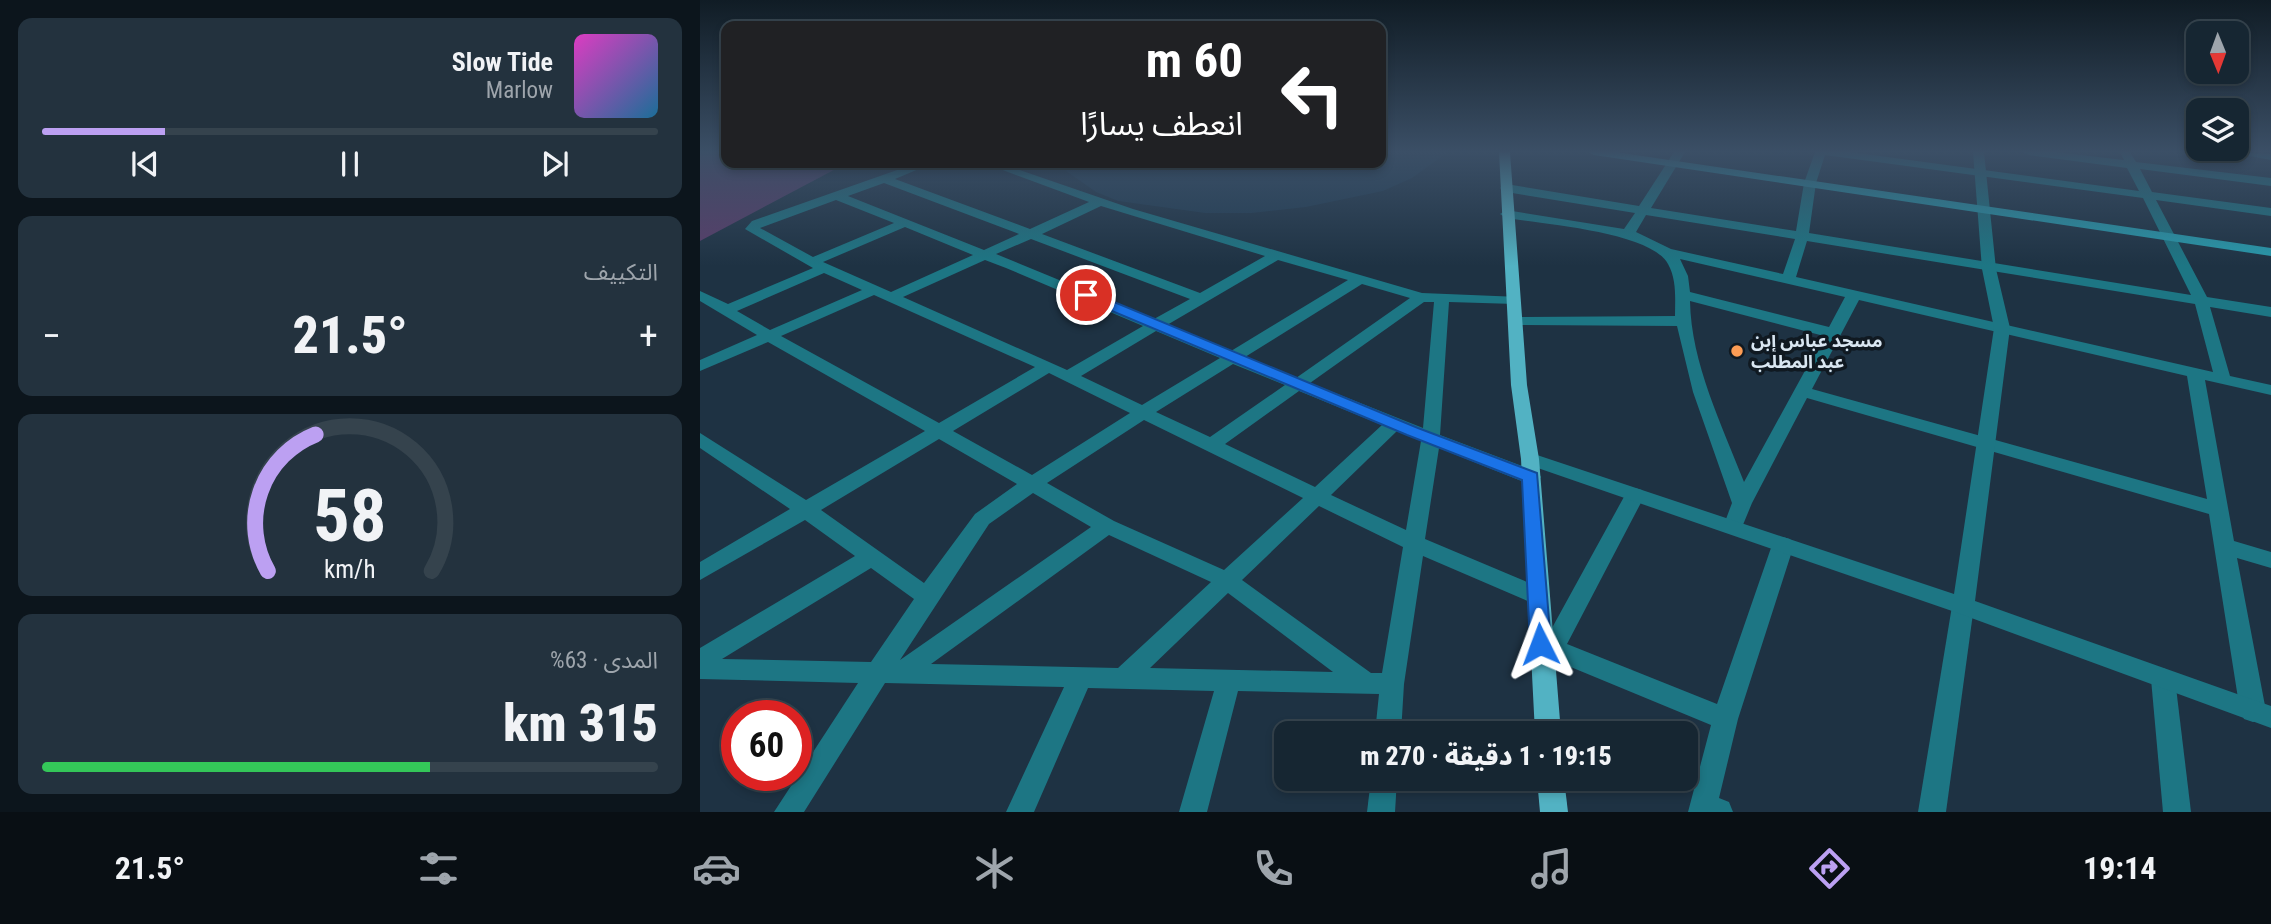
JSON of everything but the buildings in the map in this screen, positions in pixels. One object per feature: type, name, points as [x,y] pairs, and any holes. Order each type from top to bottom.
[{"type":"main road","points":[[1506,190],[1523,426],[1530,468],[1538,596],[1546,647],[1548,721]]},
{"type":"main road","points":[[1857,190],[2271,252]]},
{"type":"main road","points":[[1552,791],[1554,812]]},
{"type":"street","points":[[853,190],[751,228],[818,265],[1068,376],[1414,543],[1538,596]]},
{"type":"street","points":[[914,190],[1203,299]]},
{"type":"street","points":[[1066,190],[1359,280],[1421,296],[1514,300]]},
{"type":"street","points":[[1518,190],[1989,269],[2271,312]]},
{"type":"street","points":[[1628,234],[1656,190]]},
{"type":"street","points":[[1788,279],[1802,237],[1809,190]]},
{"type":"street","points":[[1938,810],[2002,328],[1989,269],[1981,190]]},
{"type":"street","points":[[2106,190],[2271,212]]},
{"type":"street","points":[[2143,190],[2172,237],[2202,300],[2223,379]]},
{"type":"street","points":[[838,195],[988,254],[1431,439],[1635,495],[1733,527],[1963,606],[2262,714]]},
{"type":"street","points":[[892,297],[1100,202]]},
{"type":"street","points":[[1506,214],[1628,234],[1666,252],[2271,390]]},
{"type":"street","points":[[726,309],[906,222]]},
{"type":"street","points":[[1666,252],[1681,274],[1685,295],[1684,321],[1707,407],[1742,503]]},
{"type":"street","points":[[1068,376],[1276,255]]},
{"type":"street","points":[[788,812],[889,673],[927,597],[982,519],[1143,412],[1359,280]]},
{"type":"street","points":[[700,366],[873,290]]},
{"type":"street","points":[[700,295],[767,337],[1107,526],[1226,580],[1365,682]]},
{"type":"street","points":[[1685,295],[1832,334]]},
{"type":"street","points":[[1733,527],[1742,503],[1854,295]]},
{"type":"street","points":[[1212,445],[1421,296]]},
{"type":"street","points":[[1389,721],[1392,684],[1431,439],[1442,299]]},
{"type":"street","points":[[1516,322],[1684,321]]},
{"type":"street","points":[[700,572],[1046,368]]},
{"type":"street","points":[[2195,372],[2217,509],[2262,714]]},
{"type":"street","points":[[1802,391],[2217,509]]},
{"type":"street","points":[[1122,679],[1394,424]]},
{"type":"street","points":[[700,439],[806,510],[927,597]]},
{"type":"street","points":[[1635,495],[1546,647],[1725,719]]},
{"type":"street","points":[[889,673],[1107,526]]},
{"type":"street","points":[[1708,809],[1725,719],[1783,545]]},
{"type":"street","points":[[2225,546],[2271,560]]},
{"type":"street","points":[[700,660],[871,557]]},
{"type":"street","points":[[700,669],[1392,684]]},
{"type":"street","points":[[1020,812],[1081,677]]},
{"type":"street","points":[[2162,678],[2177,812]]},
{"type":"street","points":[[1193,812],[1229,680]]},
{"type":"street","points":[[1381,812],[1383,791]]},
{"type":"shaded area","points":[[700,190],[796,190],[700,241]]},
{"type":"shaded area","points":[[1093,190],[1385,190],[1306,207],[1252,213],[1205,213],[1118,201]]},
{"type":"place","name":"مسجد عباس إبن عبد المطلب","points":[[1737,351]]},
{"type":"route","points":[[1086,295],[1412,432],[1531,477],[1540,644]]}]
